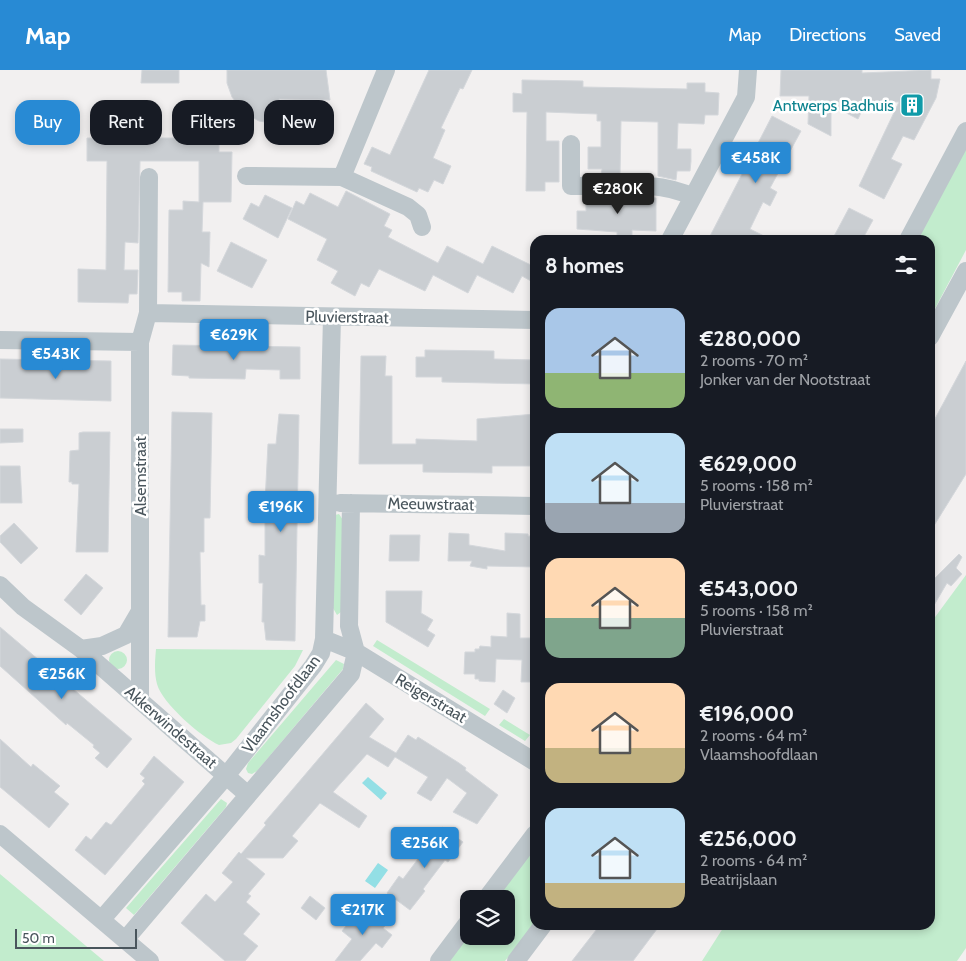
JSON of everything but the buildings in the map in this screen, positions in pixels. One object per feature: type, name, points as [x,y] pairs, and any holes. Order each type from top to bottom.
[{"type":"street","points":[[342,177],[386,70]]},
{"type":"street","points":[[673,235],[746,96],[748,70]]},
{"type":"street","points":[[911,235],[966,131]]},
{"type":"street","points":[[571,144],[571,186],[662,187],[679,190],[693,197]]},
{"type":"street","points":[[246,176],[342,177],[408,207],[418,215],[422,227]]},
{"type":"street","points":[[0,340],[140,342],[148,313],[149,178]]},
{"type":"street","points":[[935,328],[966,271]]},
{"type":"street","name":"Pluvierstraat","points":[[148,313],[530,320]]},
{"type":"street","name":"Vlaamshoofdlaan","points":[[102,919],[226,776],[314,666],[321,653],[324,638],[332,317]]},
{"type":"street","name":"Alsemstraat","points":[[140,342],[140,700]]},
{"type":"street","name":"Meeuwstraat","points":[[327,503],[530,506]]},
{"type":"street","points":[[351,503],[348,626],[356,652]]},
{"type":"street","name":"Akkerwindestraat","points":[[0,585],[23,607],[80,649],[248,795]]},
{"type":"street","points":[[80,649],[102,646],[126,635],[140,611]]},
{"type":"street","name":"Reigerstraat","points":[[324,638],[356,652],[530,759]]},
{"type":"street","name":"Vlaamshoofdlaan","points":[[125,940],[351,674],[356,652]]},
{"type":"street","points":[[0,834],[150,961]]},
{"type":"street","points":[[493,890],[530,841]]},
{"type":"street","points":[[516,961],[539,930]]},
{"type":"street","points":[[439,961],[460,933]]},
{"type":"green space","points":[[966,146],[966,250],[935,309],[935,235],[919,235]]},
{"type":"green space","points":[[339,514],[343,520],[341,612],[337,615],[333,608],[335,515]]},
{"type":"green space","points":[[966,575],[966,948],[957,961],[702,961],[722,930],[935,930],[935,617]]},
{"type":"green space","points":[[377,640],[490,709],[485,716],[373,646]]},
{"type":"green space","points":[[156,649],[303,650],[295,666],[236,739],[231,743],[219,745],[202,735],[183,719],[160,692],[155,675]]},
{"type":"green space","points":[[118,651],[124,654],[127,660],[124,666],[118,669],[112,666],[109,660],[112,654]]},
{"type":"green space","points":[[336,660],[344,664],[343,669],[257,771],[252,774],[248,773],[246,769],[248,763]]},
{"type":"green space","points":[[504,719],[530,735],[525,741],[499,725]]},
{"type":"green space","points":[[221,799],[227,803],[226,807],[134,915],[126,908]]},
{"type":"green space","points":[[530,850],[530,929],[505,961],[449,961],[461,945],[515,945],[515,890],[501,890]]},
{"type":"green space","points":[[0,874],[104,961],[0,961]]},
{"type":"water","points":[[368,777],[387,793],[381,800],[362,783]]},
{"type":"water","points":[[378,863],[388,870],[375,888],[365,881]]},
{"type":"place","name":"Antwerps Badhuis","points":[[912,105]]}]
